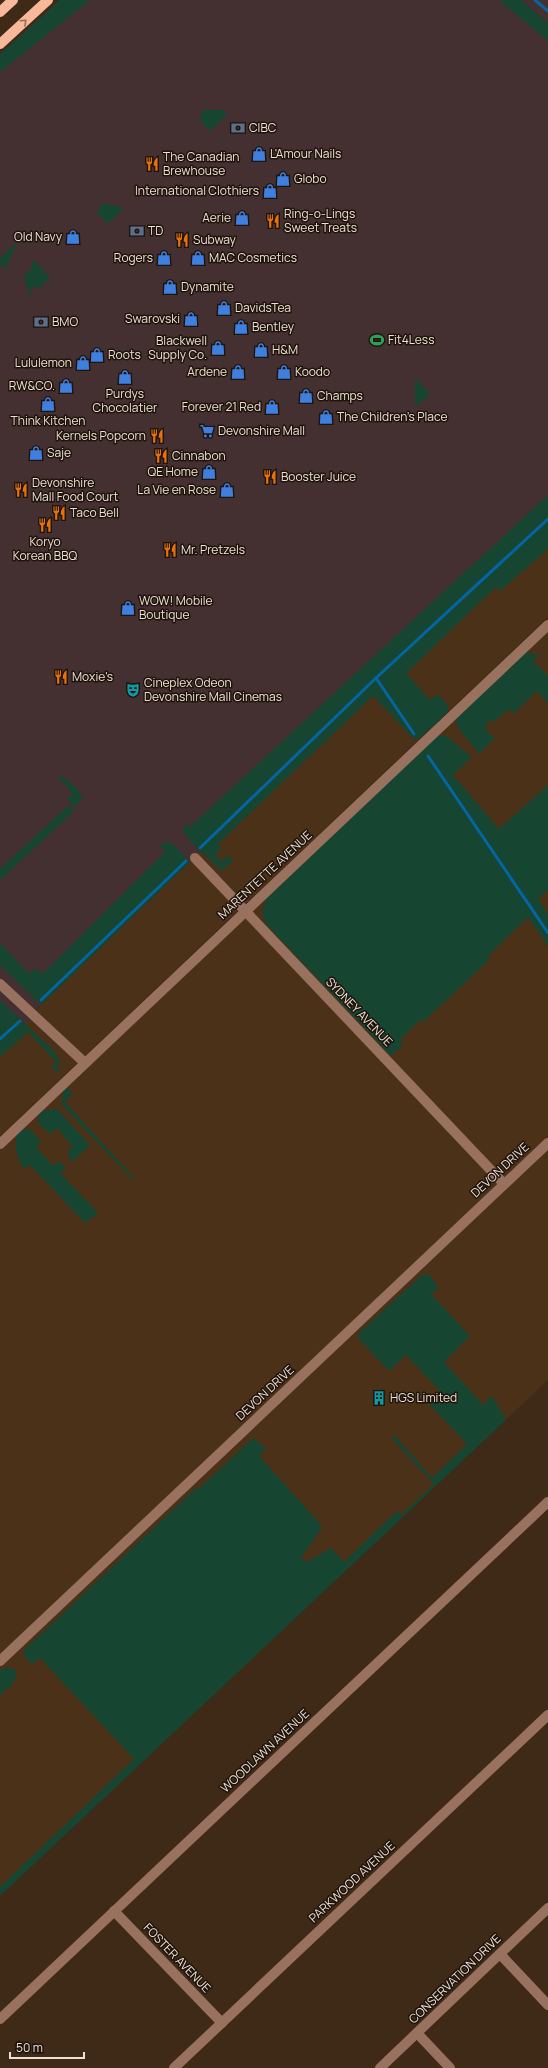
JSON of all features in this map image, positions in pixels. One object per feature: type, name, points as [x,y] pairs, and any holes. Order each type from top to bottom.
[{"type":"main road","points":[[0,12],[13,0]]},
{"type":"main road","points":[[0,44],[48,0]]},
{"type":"street","name":"MARENTETTE AVENUE","points":[[0,1144],[548,625]]},
{"type":"street","name":"SYDNEY AVENUE","points":[[195,858],[504,1184]]},
{"type":"street","points":[[0,984],[86,1063]]},
{"type":"street","name":"DEVON DRIVE","points":[[0,1661],[548,1143]]},
{"type":"street","name":"WOODLAWN AVENUE","points":[[0,2019],[548,1502]]},
{"type":"street","name":"PARKWOOD AVENUE","points":[[174,2068],[548,1715]]},
{"type":"street","name":"CONSERVATION DRIVE","points":[[380,2068],[548,1908]]},
{"type":"street","name":"FOSTER AVENUE","points":[[114,1912],[222,2023]]},
{"type":"street","points":[[500,1954],[548,2005]]},
{"type":"street","points":[[417,2032],[450,2068]]},
{"type":"shaded area","points":[[60,0],[548,0],[548,527],[190,862],[42,1003],[26,1026],[0,1050],[0,54]]},
{"type":"shaded area","points":[[548,527],[548,617],[0,1136],[0,1050],[26,1026],[42,1003],[190,862]]},
{"type":"shaded area","points":[[548,631],[548,1380],[0,1896],[0,1150]]},
{"type":"green space","points":[[60,0],[90,0],[0,72],[0,54]]},
{"type":"green space","points":[[499,0],[521,0],[548,23],[548,41]]},
{"type":"green space","points":[[203,110],[224,110],[227,114],[211,130],[208,130],[200,120]]},
{"type":"green space","points":[[102,203],[121,207],[123,209],[110,222],[105,222],[97,213]]},
{"type":"green space","points":[[16,243],[17,244],[5,269],[0,264],[0,258]]},
{"type":"green space","points":[[34,260],[50,278],[38,289],[35,286],[29,290],[32,294],[29,296],[24,275],[30,271]]},
{"type":"green space","points":[[415,378],[430,394],[415,407]]},
{"type":"green space","points":[[548,495],[548,549],[500,591],[496,587],[406,673],[430,700],[438,694],[448,706],[448,712],[419,739],[414,739],[373,696],[218,844],[221,849],[215,855],[221,861],[228,856],[233,861],[222,871],[193,844],[184,833],[183,828],[186,824],[190,827]]},
{"type":"green space","points":[[526,652],[539,655],[533,661],[548,676],[548,703],[537,691],[513,714],[509,709],[495,721],[487,721],[486,731],[495,738],[479,754],[457,726],[456,719]]},
{"type":"green space","points":[[438,735],[446,736],[472,757],[453,775],[499,829],[548,785],[548,890],[538,899],[548,914],[548,946],[528,917],[488,956],[490,959],[423,1022],[421,1019],[400,1040],[403,1045],[391,1056],[266,924],[263,917],[263,908],[266,899]]},
{"type":"green space","points":[[60,775],[80,792],[82,800],[74,807],[67,799],[73,794],[58,777]]},
{"type":"green space","points":[[69,805],[74,811],[0,880],[0,869]]},
{"type":"green space","points":[[166,842],[174,845],[190,862],[41,1005],[0,965],[0,943],[29,974],[35,968],[42,974],[165,852],[160,845]]},
{"type":"green space","points":[[0,1000],[53,1050],[59,1059],[59,1072],[51,1068],[57,1063],[28,1032],[0,1057]]},
{"type":"green space","points":[[65,1088],[69,1089],[73,1093],[65,1102],[134,1178],[133,1180],[62,1105],[63,1090]]},
{"type":"green space","points":[[57,1109],[90,1145],[72,1162],[69,1157],[68,1150],[73,1147],[57,1128],[50,1134],[38,1123],[39,1113],[42,1111]]},
{"type":"green space","points":[[22,1129],[31,1130],[41,1142],[36,1147],[53,1166],[59,1161],[66,1168],[60,1173],[98,1213],[85,1223],[30,1165],[24,1169],[18,1157],[16,1144],[16,1135]]},
{"type":"green space","points":[[423,1274],[430,1275],[439,1288],[431,1294],[470,1336],[444,1362],[483,1405],[492,1396],[506,1420],[0,1896],[0,1887],[134,1759],[40,1658],[32,1664],[24,1656],[24,1650],[196,1488],[199,1489],[253,1438],[266,1449],[259,1456],[322,1526],[301,1558],[306,1562],[331,1548],[344,1562],[397,1511],[401,1515],[434,1484],[392,1439],[394,1435],[432,1478],[467,1444],[429,1404],[441,1392],[406,1355],[389,1371],[358,1338],[359,1333]]},
{"type":"green space","points":[[5,1667],[16,1670],[16,1674],[12,1684],[0,1695],[0,1671]]},
{"type":"waterway","points":[[535,0],[548,11]]},
{"type":"waterway","points":[[200,848],[376,678],[548,519]]},
{"type":"waterway","points":[[376,678],[414,734]]},
{"type":"waterway","points":[[428,756],[548,933]]},
{"type":"waterway","points":[[41,1000],[186,861]]},
{"type":"waterway","points":[[0,1039],[20,1021]]},
{"type":"place","name":"CIBC","points":[[238,128]]},
{"type":"place","name":"L'Amour Nails","points":[[259,154]]},
{"type":"place","name":"The Canadian Brewhouse","points":[[152,164]]},
{"type":"place","name":"Globo","points":[[283,179]]},
{"type":"place","name":"International Clothiers","points":[[270,191]]},
{"type":"place","name":"Aerie","points":[[242,218]]},
{"type":"place","name":"Ring-o-Lings Sweet Treats","points":[[273,221]]},
{"type":"place","name":"TD","points":[[137,231]]},
{"type":"place","name":"Old Navy","points":[[73,237]]},
{"type":"place","name":"Subway","points":[[182,240]]},
{"type":"place","name":"Rogers","points":[[164,258]]},
{"type":"place","name":"MAC Cosmetics","points":[[198,258]]},
{"type":"place","name":"Dynamite","points":[[170,287]]},
{"type":"place","name":"DavidsTea","points":[[224,308]]},
{"type":"place","name":"Swarovski","points":[[191,319]]},
{"type":"place","name":"BMO","points":[[41,322]]},
{"type":"place","name":"Bentley","points":[[241,327]]},
{"type":"place","name":"Fit4Less","points":[[377,340]]},
{"type":"place","name":"Blackwell Supply Co.","points":[[218,348]]},
{"type":"place","name":"H&M","points":[[261,350]]},
{"type":"place","name":"Roots","points":[[97,355]]},
{"type":"place","name":"Lululemon","points":[[83,363]]},
{"type":"place","name":"Ardene","points":[[238,372]]},
{"type":"place","name":"Koodo","points":[[284,372]]},
{"type":"place","name":"Purdys Chocolatier","points":[[125,377]]},
{"type":"place","name":"RW&CO.","points":[[66,386]]},
{"type":"place","name":"Champs","points":[[306,396]]},
{"type":"place","name":"Think Kitchen","points":[[48,404]]},
{"type":"place","name":"Forever 21 Red","points":[[272,407]]},
{"type":"place","name":"The Children's Place","points":[[326,417]]},
{"type":"place","name":"Devonshire Mall","points":[[207,431]]},
{"type":"place","name":"Kernels Popcorn","points":[[157,436]]},
{"type":"place","name":"Saje","points":[[36,453]]},
{"type":"place","name":"Cinnabon","points":[[161,456]]},
{"type":"place","name":"QE Home","points":[[209,472]]},
{"type":"place","name":"Booster Juice","points":[[270,477]]},
{"type":"place","name":"Devonshire Mall Food Court","points":[[21,490]]},
{"type":"place","name":"La Vie en Rose","points":[[227,490]]},
{"type":"place","name":"Taco Bell","points":[[59,513]]},
{"type":"place","name":"Koryo Korean BBQ","points":[[45,525]]},
{"type":"place","name":"Mr. Pretzels","points":[[170,550]]},
{"type":"place","name":"WOW! Mobile Boutique","points":[[128,608]]},
{"type":"place","name":"Moxie's","points":[[61,677]]},
{"type":"place","name":"Cineplex Odeon Devonshire Mall Cinemas","points":[[133,690]]},
{"type":"place","name":"HGS Limited","points":[[379,1398]]}]
